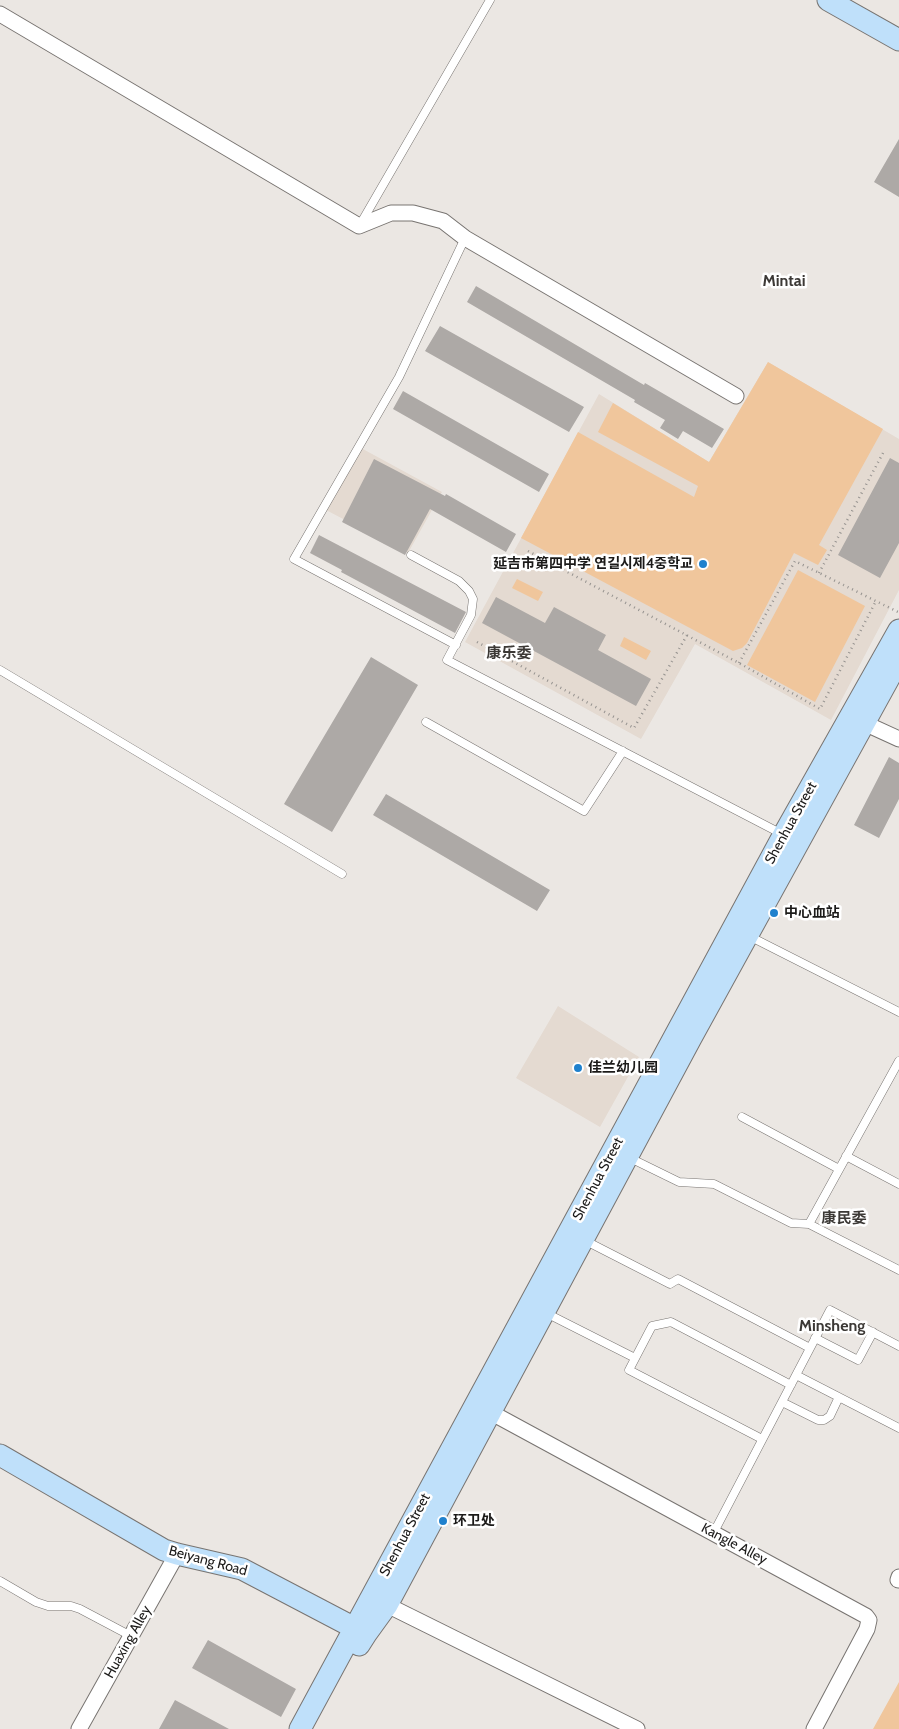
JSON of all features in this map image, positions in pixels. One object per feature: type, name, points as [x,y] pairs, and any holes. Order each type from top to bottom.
[{"type":"main road","points":[[828,0],[899,40]]},
{"type":"main road","name":"Shenhua Street","points":[[314,1729],[360,1631],[784,834],[899,630]]},
{"type":"main road","name":"Shenhua Street","points":[[300,1729],[360,1631],[387,1605],[747,935],[899,660]]},
{"type":"main road","name":"Beiyang Road","points":[[0,1455],[164,1550],[242,1569],[360,1631]]},
{"type":"street","points":[[0,14],[359,226],[391,213],[414,213],[443,221],[466,238],[736,396]]},
{"type":"street","points":[[864,723],[899,739]]},
{"type":"street","name":"Kangle Alley","points":[[490,1412],[861,1612],[869,1620],[867,1630],[814,1729]]},
{"type":"street","name":"Huaxing Alley","points":[[79,1729],[176,1554]]},
{"type":"street","points":[[387,1605],[637,1729]]},
{"type":"lane","points":[[359,226],[490,0]]},
{"type":"lane","points":[[456,645],[294,559],[399,377],[466,238]]},
{"type":"lane","points":[[412,555],[459,581],[469,591],[473,599],[471,616],[447,660],[784,834]]},
{"type":"lane","points":[[0,670],[342,874]]},
{"type":"lane","points":[[426,722],[584,811],[623,751]]},
{"type":"lane","points":[[747,935],[899,1012]]},
{"type":"lane","points":[[809,1224],[899,1061]]},
{"type":"lane","points":[[742,1117],[839,1169]]},
{"type":"lane","points":[[846,1156],[899,1184]]},
{"type":"lane","points":[[627,1157],[679,1182],[714,1184],[791,1223],[809,1224],[899,1270]]},
{"type":"lane","points":[[583,1239],[670,1284],[678,1280],[810,1348]]},
{"type":"lane","points":[[714,1532],[830,1310],[899,1346]]},
{"type":"lane","points":[[544,1312],[635,1358]]},
{"type":"lane","points":[[762,1439],[629,1370],[652,1326],[670,1322],[791,1385]]},
{"type":"lane","points":[[815,1338],[858,1360],[873,1332]]},
{"type":"lane","points":[[796,1375],[899,1428]]},
{"type":"lane","points":[[782,1402],[818,1420],[824,1420],[830,1416],[839,1397]]},
{"type":"lane","points":[[0,1581],[36,1602],[48,1606],[71,1606],[80,1609],[131,1636]]},
{"type":"path","points":[[819,573],[883,453]]},
{"type":"path","points":[[528,551],[739,663],[820,709],[876,601]]},
{"type":"path","points":[[739,663],[794,561],[899,612]]},
{"type":"path","points":[[477,642],[634,728],[687,635]]},
{"type":"shaded area","name":"延吉市第四中学 연길시제4중학교","points":[[768,362],[899,439],[899,590],[831,720],[695,644],[641,739],[465,642],[599,394],[709,462]]},
{"type":"shaded area","points":[[768,362],[883,429],[819,545],[827,550],[818,565],[794,553],[747,643],[742,648],[733,651],[521,538],[578,432],[694,497],[698,486],[598,432],[613,403],[709,462]]},
{"type":"shaded area","points":[[361,448],[442,492],[408,553],[326,510]]},
{"type":"shaded area","points":[[798,570],[865,606],[815,702],[747,665]]},
{"type":"shaded area","points":[[517,579],[543,592],[538,601],[512,588]]},
{"type":"shaded area","points":[[624,637],[651,651],[646,660],[620,646]]},
{"type":"shaded area","name":"佳兰幼儿园","points":[[558,1006],[639,1057],[600,1127],[516,1078]]},
{"type":"shaded area","points":[[899,1682],[899,1729],[873,1729]]},
{"type":"building","points":[[899,139],[899,197],[874,182]]},
{"type":"building","points":[[476,286],[644,385],[645,383],[724,429],[712,448],[683,431],[678,439],[660,428],[665,420],[634,402],[635,400],[467,302]]},
{"type":"building","points":[[440,326],[584,407],[569,432],[425,351]]},
{"type":"building","points":[[403,391],[549,474],[539,492],[393,409]]},
{"type":"building","points":[[890,458],[899,463],[899,543],[880,578],[838,555]]},
{"type":"building","points":[[374,459],[445,496],[446,494],[516,534],[506,552],[430,509],[405,555],[342,522]]},
{"type":"building","points":[[319,535],[466,612],[455,633],[341,572],[342,570],[310,553]]},
{"type":"building","points":[[496,597],[545,623],[554,607],[606,635],[598,650],[651,679],[636,706],[482,623]]},
{"type":"building","points":[[371,657],[418,685],[332,832],[284,804]]},
{"type":"building","points":[[889,757],[899,763],[899,799],[879,838],[854,825]]},
{"type":"building","points":[[386,794],[550,890],[537,911],[373,815]]},
{"type":"building","points":[[208,1640],[296,1689],[281,1717],[192,1668]]},
{"type":"building","points":[[175,1700],[229,1729],[159,1729]]},
{"type":"place","name":"延吉市第四中学 연길시제4중학교","points":[[703,564]]},
{"type":"place","name":"中心血站","points":[[774,913]]},
{"type":"place","name":"佳兰幼儿园","points":[[578,1068]]},
{"type":"place","name":"环卫处","points":[[443,1521]]},
{"type":"district","name":"Mintai","points":[[784,281]]},
{"type":"district","name":"康乐委","points":[[509,654]]},
{"type":"district","name":"康民委","points":[[844,1219]]},
{"type":"district","name":"Minsheng","points":[[832,1326]]}]
